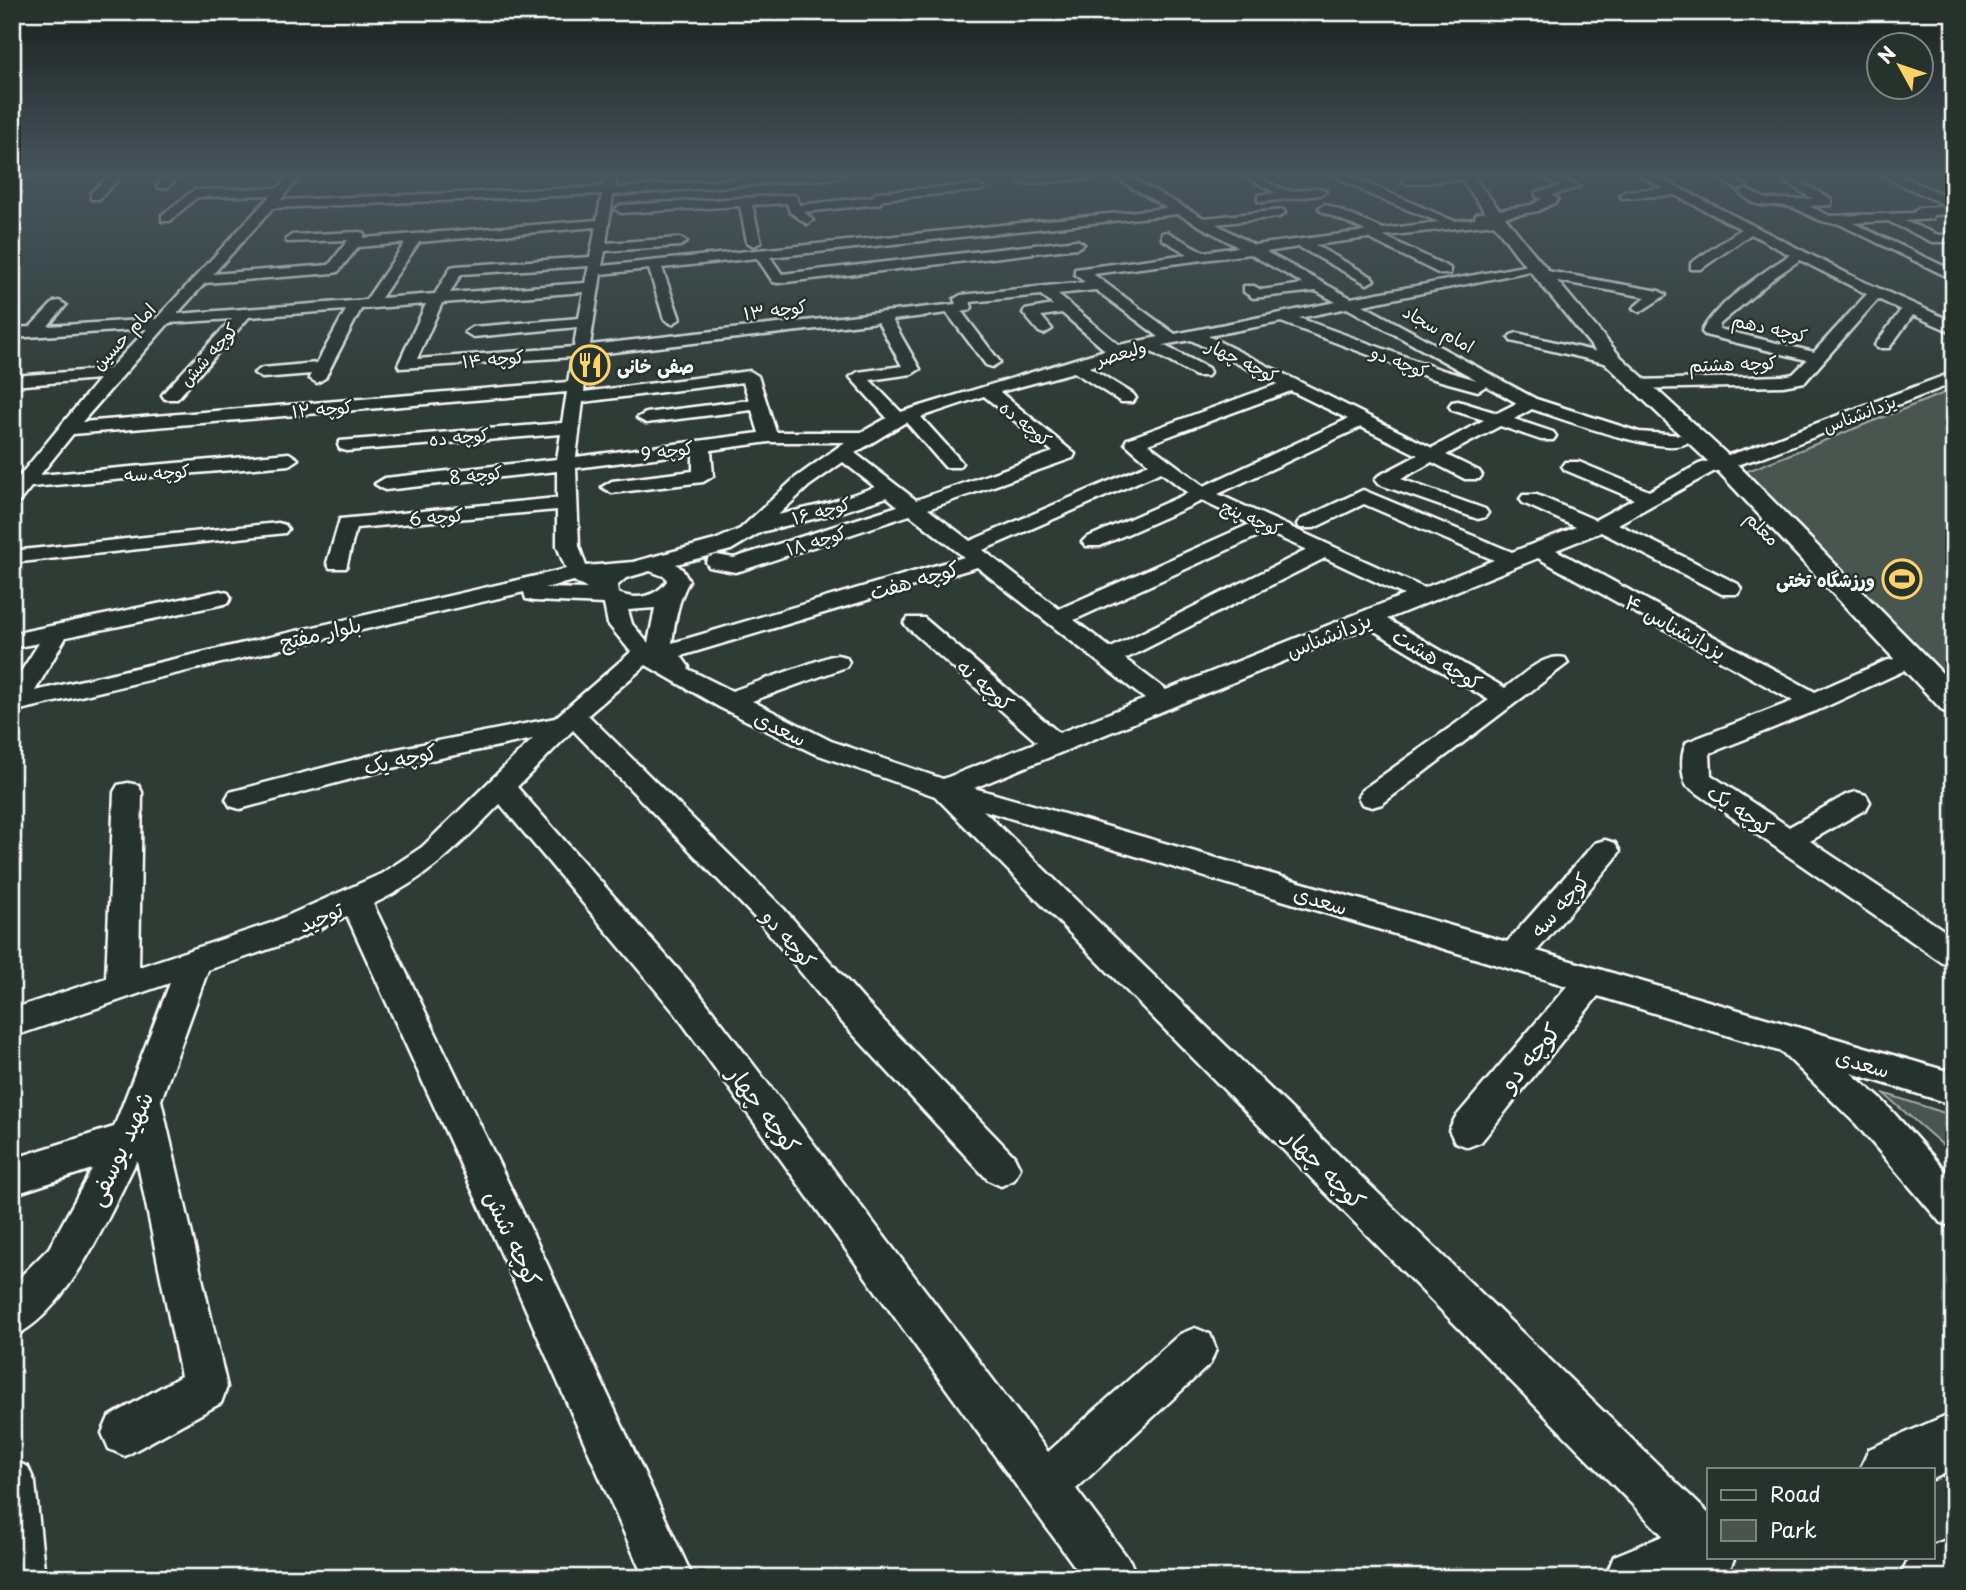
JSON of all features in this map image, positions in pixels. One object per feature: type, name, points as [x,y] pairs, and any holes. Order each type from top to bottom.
[{"type":"main road","name":"معلم","points":[[1522,249],[1613,360],[1637,385],[1650,393],[1894,666],[1954,729]]},
{"type":"main road","name":"معلم","points":[[1637,385],[1636,392],[1680,441],[1715,466],[1954,704]]},
{"type":"main road","points":[[1891,1468],[1954,1440]]},
{"type":"main road","points":[[1636,1578],[1707,1547]]},
{"type":"main road","points":[[1931,1578],[1954,1567]]},
{"type":"street","name":"امام حسین","points":[[12,498],[67,429],[229,249]]},
{"type":"street","points":[[201,279],[333,269],[348,249]]},
{"type":"street","points":[[262,373],[319,373],[363,304],[406,249]]},
{"type":"street","points":[[598,249],[570,428],[566,464],[566,510],[568,546],[579,573],[611,599]]},
{"type":"street","points":[[20,334],[245,313],[438,299],[595,267],[656,249]]},
{"type":"street","points":[[438,299],[456,270],[654,265],[751,249]]},
{"type":"street","points":[[759,249],[778,279],[1086,250],[1112,268]]},
{"type":"street","points":[[777,249],[778,252],[805,249]]},
{"type":"street","points":[[1190,249],[1203,257]]},
{"type":"street","points":[[1172,340],[1080,272],[1258,249]]},
{"type":"street","points":[[1319,249],[1367,280]]},
{"type":"street","points":[[1405,249],[1445,271]]},
{"type":"street","points":[[1696,266],[1721,249]]},
{"type":"street","points":[[1790,249],[1954,328]]},
{"type":"street","points":[[1896,249],[1954,276]]},
{"type":"street","name":"امام سجاد","points":[[1252,250],[1525,400],[1637,437],[1680,441]]},
{"type":"street","name":"کوچه دهم","points":[[1800,254],[1770,274],[1713,322],[1710,332],[1816,358]]},
{"type":"street","points":[[654,265],[672,319]]},
{"type":"street","points":[[1538,270],[1659,295],[1640,308]]},
{"type":"street","name":"ولیعصر","points":[[675,587],[717,562],[802,482],[865,438],[904,417],[986,390],[1148,344],[1348,302],[1538,270]]},
{"type":"street","points":[[843,271],[854,284]]},
{"type":"street","points":[[804,276],[816,289]]},
{"type":"street","points":[[992,362],[956,304],[1044,290],[1099,285]]},
{"type":"street","points":[[1249,289],[1258,295],[1319,286]]},
{"type":"street","points":[[1044,290],[1115,352]]},
{"type":"street","name":"کوچه هشتم","points":[[1637,385],[1783,381],[1799,378],[1876,292]]},
{"type":"street","points":[[262,312],[274,297]]},
{"type":"street","name":"کوچه ۱۴","points":[[438,299],[406,365],[581,351]]},
{"type":"street","name":"کوچه ۱۳","points":[[581,351],[882,316],[956,304]]},
{"type":"street","points":[[20,334],[59,305]]},
{"type":"street","points":[[1044,329],[1030,313],[1065,308]]},
{"type":"street","points":[[1883,345],[1910,308]]},
{"type":"street","name":"کوچه شش","points":[[171,395],[245,313]]},
{"type":"street","points":[[882,316],[912,369],[858,377],[953,463]]},
{"type":"street","name":"کوچه دو","points":[[1282,317],[1436,374],[1525,400]]},
{"type":"street","points":[[473,332],[586,322]]},
{"type":"street","name":"کوچه چهار","points":[[1193,335],[1472,475]]},
{"type":"street","points":[[1517,338],[1613,360]]},
{"type":"street","points":[[1148,344],[1202,372]]},
{"type":"street","points":[[1352,364],[1381,354]]},
{"type":"street","points":[[1076,366],[1127,398]]},
{"type":"street","points":[[12,381],[116,373]]},
{"type":"street","name":"کوچه ۱۲","points":[[67,429],[575,392],[750,376],[758,404]]},
{"type":"street","name":"یزدانشناس","points":[[945,789],[1598,525],[1715,466],[1954,377]]},
{"type":"street","points":[[1202,494],[1134,443],[1292,385]]},
{"type":"street","name":"کوچه ده","points":[[986,390],[1066,454]]},
{"type":"street","points":[[1478,513],[1385,480],[1500,419],[1525,400]]},
{"type":"street","points":[[646,418],[758,404],[769,437],[865,438]]},
{"type":"street","points":[[1458,406],[1547,436]]},
{"type":"street","name":"کوچه پنج","points":[[1202,494],[1361,420]]},
{"type":"street","name":"کوچه ده","points":[[347,446],[570,428]]},
{"type":"street","name":"کوچه 9","points":[[566,464],[769,437]]},
{"type":"street","points":[[612,486],[703,476],[702,446]]},
{"type":"street","points":[[843,453],[975,554],[1162,465]]},
{"type":"street","name":"کوچه ۱۸","points":[[717,562],[736,565],[914,508],[1066,454]]},
{"type":"street","points":[[23,459],[45,457]]},
{"type":"street","name":"کوچه سه","points":[[25,482],[187,470],[289,459]]},
{"type":"street","name":"کوچه 8","points":[[386,484],[566,464]]},
{"type":"street","points":[[1572,466],[1649,498]]},
{"type":"street","name":"کوچه ۱۶","points":[[749,530],[810,515],[890,489]]},
{"type":"street","points":[[1093,542],[1202,494]]},
{"type":"street","name":"کوچه پنج","points":[[1202,494],[1424,596]]},
{"type":"street","points":[[1307,524],[1363,496],[1511,560]]},
{"type":"street","points":[[1530,499],[1598,525],[1730,589]]},
{"type":"street","points":[[566,510],[588,551],[640,567],[671,570],[675,587],[660,632],[660,645],[647,649],[621,624],[611,599],[604,591],[610,578],[640,567]]},
{"type":"street","name":"کوچه 6","points":[[338,564],[346,523],[566,510]]},
{"type":"street","points":[[1058,618],[1267,524]]},
{"type":"street","points":[[12,557],[278,529]]},
{"type":"street","name":"ولیعصر","points":[[640,567],[723,545],[749,530]]},
{"type":"street","name":"یزدانشناس ۴","points":[[1538,549],[1814,702]]},
{"type":"street","points":[[1109,658],[1325,550]]},
{"type":"street","name":"کوچه هفت","points":[[647,649],[975,554],[1164,701]]},
{"type":"street","name":"بلوار مفتح","points":[[13,708],[579,573],[640,567]]},
{"type":"street","name":"بلوار مفتح","points":[[13,708],[536,594],[649,603],[675,587]]},
{"type":"street","points":[[15,641],[220,598]]},
{"type":"street","name":"کوچه هشت","points":[[1369,618],[1506,698]]},
{"type":"street","name":"کوچه نه","points":[[916,623],[1056,744]]},
{"type":"street","points":[[13,708],[57,632]]},
{"type":"street","name":"سعدی","points":[[647,649],[696,685],[822,747],[945,789],[1276,885],[1590,982],[1954,1089]]},
{"type":"street","name":"توحید","points":[[12,1023],[282,932],[356,901],[393,882],[432,855],[568,720],[647,649]]},
{"type":"street","points":[[728,701],[837,662]]},
{"type":"street","points":[[1373,797],[1556,663]]},
{"type":"street","name":"کوچه یک","points":[[1894,666],[1814,702],[1696,748],[1697,779],[1954,954]]},
{"type":"street","name":"کوچه دو","points":[[568,720],[774,917],[851,1009],[1001,1168]]},
{"type":"street","name":"کوچه یک","points":[[240,799],[392,759],[568,720]]},
{"type":"street","name":"کوچه چهار","points":[[501,787],[687,1003],[1113,1578]]},
{"type":"street","name":"کوچه چهار","points":[[945,789],[1707,1546]]},
{"type":"street","points":[[122,987],[128,792]]},
{"type":"street","points":[[1788,841],[1856,802]]},
{"type":"street","name":"کوچه سه","points":[[1512,958],[1605,851]]},
{"type":"street","name":"کوچه شش","points":[[356,901],[669,1578]]},
{"type":"street","name":"شهید یوسفی","points":[[12,1316],[63,1262],[128,1140],[194,963]]},
{"type":"street","name":"کوچه دو","points":[[1468,1130],[1590,982]]},
{"type":"street","points":[[1790,1041],[1869,1112],[1954,1209]]},
{"type":"street","points":[[125,1433],[205,1387],[143,1100]]},
{"type":"street","points":[[12,1177],[128,1140]]},
{"type":"street","points":[[1044,1486],[1195,1349]]},
{"type":"street","points":[[12,1483],[20,1578]]},
{"type":"green space","name":"ورزشگاه تختی","points":[[1954,389],[1954,685],[1745,472]]},
{"type":"green space","points":[[1883,1093],[1954,1116],[1954,1160],[1946,1148]]},
{"type":"place","name":"صفی خانی","points":[[590,365]]},
{"type":"place","name":"ورزشگاه تختی","points":[[1902,579]]}]
